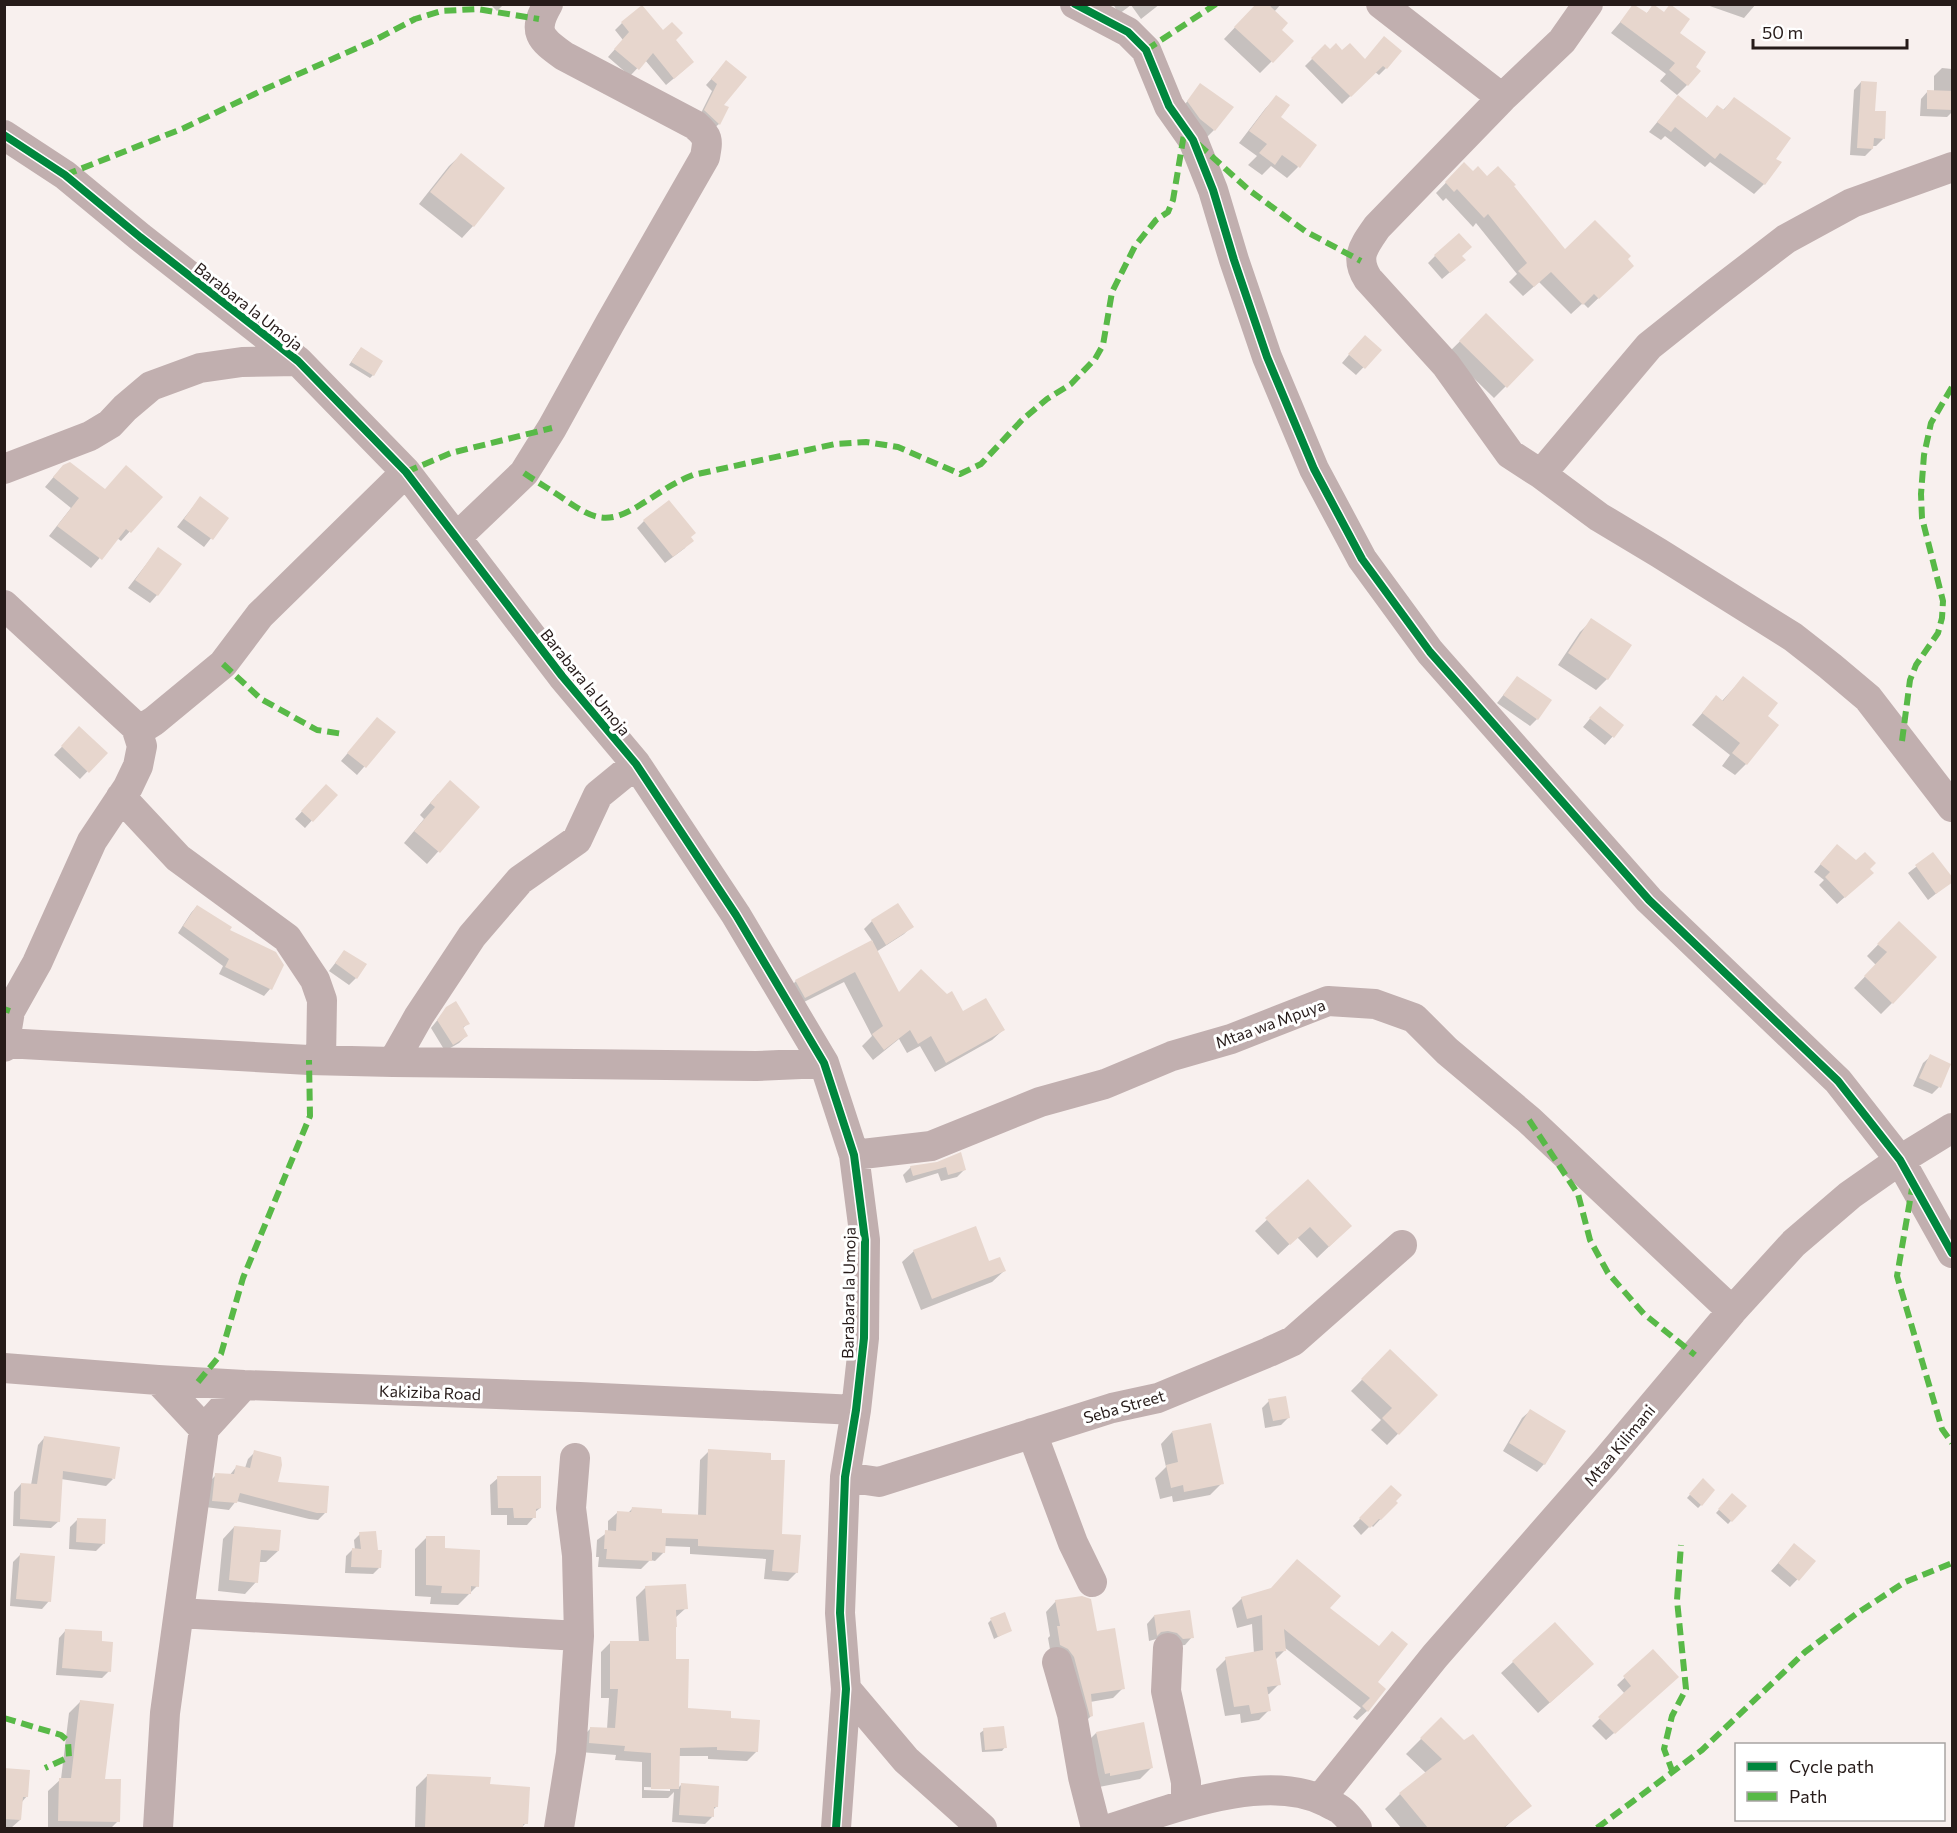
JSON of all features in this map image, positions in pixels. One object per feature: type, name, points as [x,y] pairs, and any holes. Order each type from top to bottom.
[{"type":"street","points":[[457,537],[524,473],[552,428],[705,157],[708,141],[704,133],[695,125],[564,56],[546,43],[540,31],[540,19],[548,4]]},
{"type":"street","points":[[1075,4],[1128,32],[1146,50],[1170,106],[1193,140],[1213,190],[1266,357],[1314,469],[1362,559],[1430,652],[1641,892],[1838,1081],[1900,1160],[1953,1253]]},
{"type":"street","points":[[1381,4],[1502,98]]},
{"type":"street","points":[[1588,4],[1562,40],[1502,98],[1377,227],[1364,246],[1361,261],[1363,270],[1368,279],[1446,365],[1510,454],[1599,517],[1793,637],[1830,666],[1868,698],[1953,807]]},
{"type":"street","name":"Barabara la Umoja","points":[[4,135],[65,175],[298,361],[406,472],[562,676],[636,764],[736,915],[824,1063],[854,1155],[865,1240],[864,1338],[856,1410],[845,1477],[840,1612],[846,1689],[836,1828]]},
{"type":"street","points":[[1541,474],[1649,346],[1786,239],[1852,203],[1953,166]]},
{"type":"street","points":[[4,469],[90,436],[110,424],[124,408],[151,386],[200,368],[242,362],[298,361]]},
{"type":"street","points":[[138,730],[154,721],[223,664],[260,615],[406,472]]},
{"type":"street","points":[[4,605],[136,727],[142,746],[138,766],[92,841],[37,963],[10,1011],[5,1045],[393,1062],[756,1066],[824,1063]]},
{"type":"street","points":[[393,1062],[419,1016],[472,936],[520,880],[577,840],[598,795],[636,764]]},
{"type":"street","points":[[121,797],[178,858],[287,938],[315,980],[322,1000],[321,1060]]},
{"type":"street","name":"Mtaa wa Mpuya","points":[[854,1155],[931,1146],[1041,1102],[1105,1084],[1172,1056],[1231,1039],[1328,1001],[1375,1004],[1414,1018],[1447,1051],[1529,1120],[1732,1311]]},
{"type":"street","name":"Mtaa Kilimani","points":[[1320,1799],[1435,1656],[1605,1462],[1732,1311],[1794,1243],[1850,1195],[1900,1160],[1953,1128]]},
{"type":"street","name":"Seba Street","points":[[845,1477],[879,1482],[1112,1408],[1158,1398],[1293,1341],[1402,1245]]},
{"type":"street","name":"Kakiziba Road","points":[[4,1368],[244,1385],[856,1410]]},
{"type":"street","points":[[159,1380],[204,1429]]},
{"type":"street","points":[[158,1828],[165,1713],[204,1429],[244,1385]]},
{"type":"street","points":[[1032,1433],[1073,1543],[1092,1582]]},
{"type":"street","points":[[559,1828],[571,1753],[579,1636],[577,1555],[571,1508],[575,1458]]},
{"type":"street","points":[[179,1613],[579,1636]]},
{"type":"street","points":[[1168,1648],[1166,1691],[1186,1782],[1186,1804]]},
{"type":"street","points":[[1057,1662],[1072,1714],[1083,1777],[1096,1828]]},
{"type":"street","points":[[846,1689],[906,1760],[982,1828]]},
{"type":"street","points":[[1112,1828],[1186,1804],[1244,1791],[1296,1792],[1320,1799],[1342,1811],[1358,1828]]},
{"type":"building","points":[[1256,4],[1268,4],[1288,23],[1282,30],[1294,41],[1273,63],[1234,27]]},
{"type":"building","points":[[1633,4],[1647,13],[1653,4],[1664,12],[1670,4],[1690,19],[1680,33],[1706,52],[1696,67],[1701,71],[1688,86],[1669,70],[1675,63],[1620,22]]},
{"type":"building","points":[[642,5],[663,30],[672,22],[683,33],[676,40],[694,62],[674,79],[653,53],[639,70],[614,49],[629,32],[621,22]]},
{"type":"building","points":[[1384,36],[1402,51],[1387,69],[1383,66],[1351,97],[1311,58],[1325,44],[1330,49],[1336,43],[1342,50],[1350,43],[1365,59]]},
{"type":"building","points":[[726,60],[747,77],[724,105],[729,107],[720,125],[704,110],[717,84],[711,79]]},
{"type":"building","points":[[1861,81],[1877,82],[1875,111],[1886,111],[1885,139],[1874,138],[1873,149],[1857,148]]},
{"type":"building","points":[[1200,83],[1234,107],[1215,131],[1200,119],[1187,101]]},
{"type":"building","points":[[1927,90],[1953,91],[1953,110],[1927,109]]},
{"type":"building","points":[[1276,95],[1290,105],[1281,117],[1317,145],[1300,168],[1282,155],[1275,165],[1259,153],[1267,144],[1249,131]]},
{"type":"building","points":[[1678,95],[1707,118],[1717,105],[1724,110],[1734,97],[1791,138],[1776,159],[1782,162],[1765,185],[1720,153],[1715,159],[1675,127],[1671,132],[1657,122]]},
{"type":"building","points":[[461,153],[505,188],[474,227],[430,192]]},
{"type":"building","points":[[1464,162],[1473,171],[1478,166],[1487,176],[1498,166],[1516,185],[1514,186],[1565,249],[1595,220],[1631,256],[1628,259],[1634,266],[1599,299],[1594,294],[1583,305],[1551,272],[1534,287],[1518,271],[1527,263],[1488,214],[1484,218],[1457,189],[1454,192],[1445,182]]},
{"type":"building","points":[[1459,233],[1472,247],[1462,256],[1466,260],[1450,273],[1434,255]]},
{"type":"building","points":[[1486,313],[1534,360],[1507,388],[1459,341]]},
{"type":"building","points":[[1365,335],[1382,350],[1365,369],[1348,354]]},
{"type":"building","points":[[361,347],[383,361],[374,376],[351,362]]},
{"type":"building","points":[[70,462],[105,489],[126,465],[163,497],[131,533],[126,529],[102,560],[57,526],[79,498],[53,477],[63,465]]},
{"type":"building","points":[[200,496],[229,518],[213,540],[184,519]]},
{"type":"building","points":[[669,500],[696,533],[691,537],[694,541],[673,557],[643,520]]},
{"type":"building","points":[[158,547],[182,564],[158,596],[135,580]]},
{"type":"building","points":[[1591,618],[1632,645],[1608,680],[1568,653]]},
{"type":"building","points":[[1517,676],[1552,700],[1538,720],[1503,695]]},
{"type":"building","points":[[1743,676],[1778,703],[1768,716],[1779,725],[1747,765],[1732,753],[1740,743],[1702,713],[1716,695],[1723,701]]},
{"type":"building","points":[[1600,706],[1624,725],[1614,738],[1589,718]]},
{"type":"building","points":[[377,717],[396,732],[366,768],[347,753]]},
{"type":"building","points":[[79,726],[108,753],[89,773],[61,746]]},
{"type":"building","points":[[450,780],[480,807],[440,853],[414,831],[435,807],[430,803]]},
{"type":"building","points":[[326,784],[338,795],[313,822],[301,811]]},
{"type":"building","points":[[1837,844],[1856,860],[1865,852],[1876,863],[1870,869],[1874,873],[1845,898],[1825,877],[1830,872],[1820,864]]},
{"type":"building","points":[[1933,852],[1953,878],[1953,882],[1936,894],[1915,865]]},
{"type":"building","points":[[898,903],[914,927],[886,945],[871,920]]},
{"type":"building","points":[[197,905],[232,927],[230,930],[276,952],[284,965],[272,990],[225,967],[229,959],[183,926]]},
{"type":"building","points":[[1899,921],[1937,957],[1893,1004],[1864,976],[1887,952],[1877,944]]},
{"type":"building","points":[[872,940],[899,992],[921,969],[947,994],[952,991],[963,1011],[986,998],[1005,1030],[946,1063],[931,1036],[918,1044],[910,1030],[884,1050],[872,1034],[883,1026],[855,972],[805,998],[795,980]]},
{"type":"building","points":[[344,950],[367,964],[357,979],[335,963]]},
{"type":"building","points":[[456,1001],[470,1024],[463,1027],[468,1036],[453,1045],[437,1020],[446,1007]]},
{"type":"building","points":[[1930,1054],[1951,1064],[1941,1088],[1919,1078]]},
{"type":"building","points":[[961,1152],[966,1170],[948,1175],[946,1167],[913,1176],[910,1166],[937,1162]]},
{"type":"building","points":[[1308,1179],[1352,1226],[1329,1247],[1310,1227],[1290,1245],[1265,1218]]},
{"type":"building","points":[[976,1226],[989,1261],[1000,1257],[1006,1271],[932,1299],[913,1250]]},
{"type":"building","points":[[1390,1349],[1438,1395],[1399,1435],[1382,1418],[1392,1408],[1361,1379]]},
{"type":"building","points":[[1286,1396],[1290,1418],[1273,1421],[1268,1399]]},
{"type":"building","points":[[1530,1409],[1566,1431],[1545,1465],[1509,1443]]},
{"type":"building","points":[[1211,1423],[1224,1484],[1184,1492],[1183,1485],[1171,1488],[1166,1465],[1178,1462],[1172,1431]]},
{"type":"building","points":[[44,1436],[120,1447],[115,1479],[63,1471],[60,1522],[20,1519],[21,1483],[37,1484]]},
{"type":"building","points":[[708,1449],[771,1453],[771,1460],[785,1460],[782,1534],[801,1535],[798,1573],[772,1571],[774,1550],[698,1546],[698,1539],[666,1538],[665,1553],[652,1552],[652,1561],[606,1559],[605,1530],[616,1531],[617,1511],[631,1512],[632,1507],[662,1509],[662,1513],[706,1515]]},
{"type":"building","points":[[254,1450],[281,1457],[282,1465],[278,1482],[329,1486],[327,1513],[317,1513],[240,1493],[237,1503],[212,1501],[215,1473],[234,1474],[236,1465],[250,1468]]},
{"type":"building","points":[[497,1476],[541,1476],[541,1508],[536,1509],[536,1518],[514,1518],[513,1508],[498,1508]]},
{"type":"building","points":[[1703,1478],[1715,1490],[1702,1506],[1689,1494]]},
{"type":"building","points":[[1391,1485],[1402,1495],[1396,1501],[1398,1503],[1370,1528],[1359,1518]]},
{"type":"building","points":[[1732,1493],[1747,1506],[1732,1522],[1718,1509]]},
{"type":"building","points":[[77,1518],[106,1519],[105,1544],[76,1542]]},
{"type":"building","points":[[234,1526],[281,1530],[279,1551],[261,1550],[258,1583],[229,1580]]},
{"type":"building","points":[[376,1531],[378,1550],[382,1550],[381,1568],[351,1567],[352,1548],[361,1549],[359,1532]]},
{"type":"building","points":[[426,1536],[445,1536],[445,1548],[480,1550],[479,1587],[471,1586],[471,1594],[441,1593],[442,1586],[426,1585]]},
{"type":"building","points":[[1794,1543],[1816,1561],[1799,1581],[1778,1563]]},
{"type":"building","points":[[20,1553],[55,1556],[51,1602],[16,1599]]},
{"type":"building","points":[[1297,1559],[1341,1596],[1330,1608],[1379,1646],[1392,1631],[1408,1644],[1378,1682],[1386,1689],[1368,1712],[1362,1706],[1370,1698],[1284,1629],[1286,1651],[1275,1652],[1281,1685],[1267,1687],[1271,1711],[1251,1714],[1249,1705],[1234,1707],[1225,1657],[1263,1650],[1262,1615],[1247,1619],[1241,1597],[1271,1588]]},
{"type":"building","points":[[686,1584],[688,1609],[676,1610],[676,1659],[689,1659],[688,1708],[731,1711],[731,1718],[760,1720],[758,1752],[717,1750],[717,1747],[680,1748],[679,1789],[651,1789],[651,1753],[624,1751],[625,1746],[589,1743],[590,1727],[615,1728],[618,1689],[610,1689],[610,1641],[649,1641],[645,1586]]},
{"type":"building","points":[[1082,1596],[1091,1599],[1097,1631],[1115,1628],[1125,1689],[1091,1694],[1093,1716],[1090,1717],[1074,1657],[1068,1649],[1060,1645],[1057,1626],[1060,1626],[1055,1600]]},
{"type":"building","points":[[1190,1610],[1194,1638],[1183,1639],[1177,1633],[1168,1631],[1161,1632],[1157,1636],[1154,1615]]},
{"type":"building","points":[[1005,1612],[1012,1631],[998,1637],[990,1618]]},
{"type":"building","points":[[1555,1622],[1594,1664],[1550,1703],[1512,1661]]},
{"type":"building","points":[[65,1629],[102,1631],[102,1641],[113,1642],[111,1672],[62,1668]]},
{"type":"building","points":[[1653,1649],[1679,1677],[1615,1734],[1598,1717],[1631,1686],[1623,1676]]},
{"type":"building","points":[[80,1700],[114,1704],[105,1779],[121,1779],[120,1822],[58,1821],[59,1778],[71,1778]]},
{"type":"building","points":[[1441,1717],[1464,1740],[1473,1734],[1532,1806],[1503,1828],[1428,1828],[1399,1793],[1442,1759],[1420,1738]]},
{"type":"building","points":[[1144,1722],[1153,1768],[1110,1776],[1110,1773],[1105,1774],[1096,1732]]},
{"type":"building","points":[[1004,1726],[1007,1748],[985,1750],[983,1728]]},
{"type":"building","points":[[4,1768],[30,1770],[28,1797],[23,1797],[21,1820],[4,1819]]},
{"type":"building","points":[[427,1774],[491,1777],[490,1784],[530,1787],[528,1824],[523,1824],[523,1828],[425,1828]]},
{"type":"building","points":[[681,1783],[719,1786],[718,1807],[714,1807],[714,1817],[679,1815]]},
{"type":"marked path","points":[[1146,50],[1216,4]]},
{"type":"marked path","points":[[65,175],[184,128],[375,40],[415,19],[441,11],[477,9],[539,19]]},
{"type":"marked path","points":[[524,473],[583,511],[609,518],[628,512],[671,485],[693,475],[835,444],[866,442],[898,447],[960,474],[981,464],[1022,420],[1047,399],[1071,384],[1095,359],[1103,345],[1112,292],[1135,246],[1156,220],[1168,212],[1173,200],[1185,128]]},
{"type":"marked path","points":[[1198,144],[1249,190],[1305,231],[1361,261]]},
{"type":"marked path","points":[[1902,741],[1910,680],[1916,665],[1938,633],[1942,618],[1943,601],[1922,518],[1921,494],[1924,455],[1931,423],[1952,387]]},
{"type":"marked path","points":[[406,472],[451,453],[552,428]]},
{"type":"marked path","points":[[223,664],[261,699],[317,730],[343,734]]},
{"type":"marked path","points":[[4,1009],[10,1011]]},
{"type":"marked path","points":[[198,1382],[221,1354],[243,1278],[310,1116],[309,1060]]},
{"type":"marked path","points":[[1529,1120],[1578,1194],[1590,1240],[1608,1273],[1644,1314],[1695,1355]]},
{"type":"marked path","points":[[1913,1183],[1897,1276],[1942,1429],[1952,1443]]},
{"type":"marked path","points":[[1673,1773],[1664,1749],[1672,1716],[1686,1689],[1677,1600],[1681,1545]]},
{"type":"marked path","points":[[1597,1828],[1702,1750],[1805,1652],[1856,1614],[1905,1582],[1952,1563]]},
{"type":"marked path","points":[[4,1718],[61,1735],[68,1741],[69,1757],[45,1768]]},
{"type":"cycle path","points":[[1075,4],[1128,32],[1146,50],[1169,106],[1193,140],[1213,190],[1267,357],[1314,469],[1362,559],[1430,652],[1649,900],[1838,1081],[1900,1160],[1952,1253]]},
{"type":"cycle path","points":[[4,135],[65,175],[298,361],[406,472],[562,676],[636,764],[736,915],[824,1063],[854,1155],[865,1240],[864,1338],[856,1410],[845,1477],[840,1613],[846,1689],[836,1828]]}]
